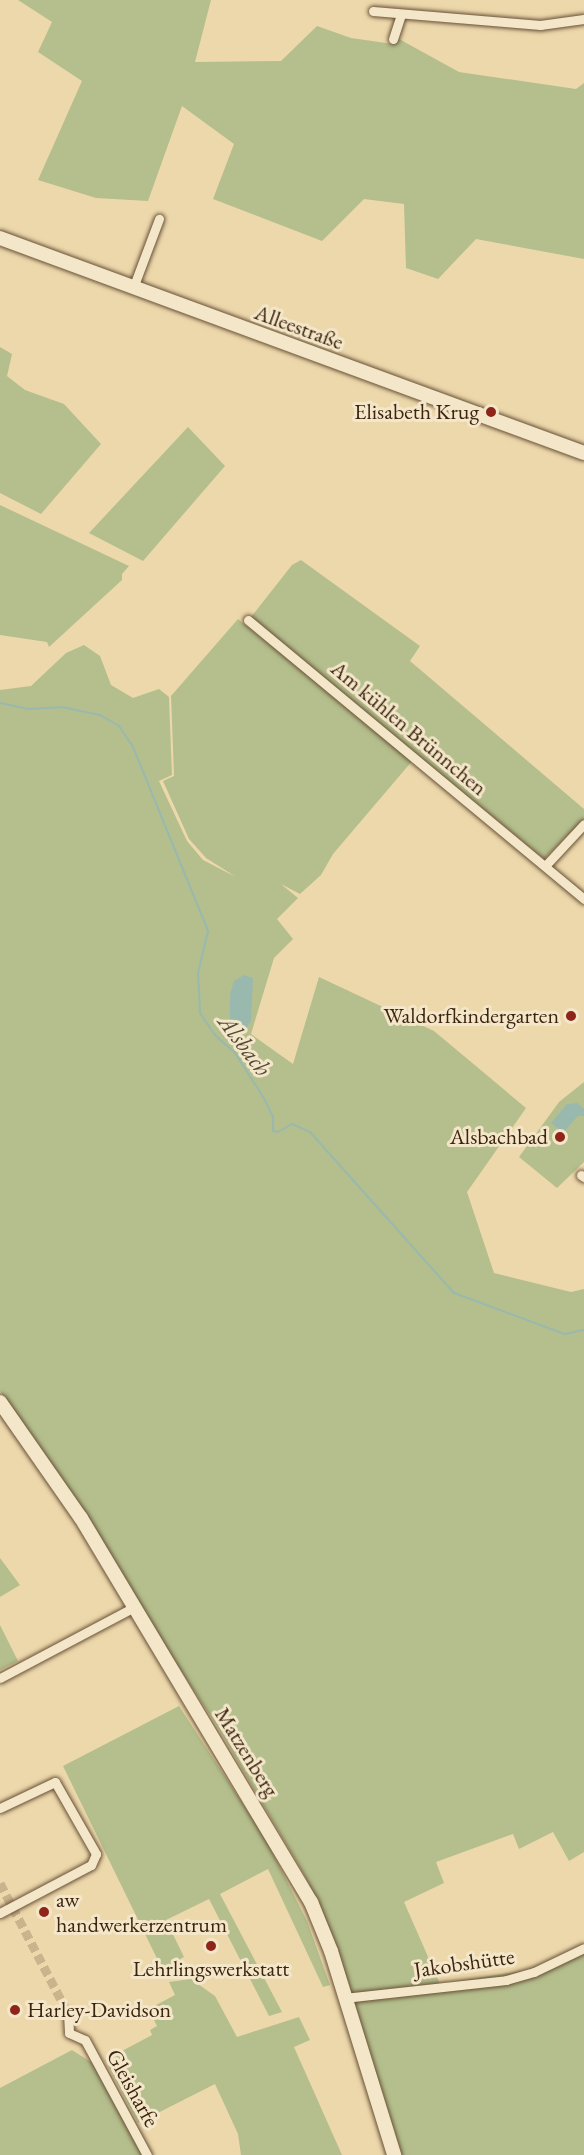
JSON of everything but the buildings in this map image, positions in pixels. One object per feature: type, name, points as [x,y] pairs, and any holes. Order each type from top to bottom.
[{"type":"street","points":[[373,11],[540,25],[584,19]]},
{"type":"street","points":[[393,39],[401,14]]},
{"type":"street","points":[[134,288],[159,219]]},
{"type":"street","name":"Alleestraße","points":[[0,238],[584,453]]},
{"type":"street","name":"Am kühlen Brünnchen","points":[[248,620],[584,898]]},
{"type":"street","points":[[544,866],[584,824]]},
{"type":"street","name":"Matzenberg","points":[[0,1402],[81,1518],[132,1608],[311,1902],[331,1951],[393,2155]]},
{"type":"street","points":[[0,1678],[132,1608]]},
{"type":"street","points":[[0,1808],[55,1782],[96,1854],[91,1865],[0,1913]]},
{"type":"street","name":"Jakobshütte","points":[[344,1998],[506,1980],[534,1972],[584,1948]]},
{"type":"street","name":"Gleisharfe","points":[[68,2013],[69,2033],[85,2040],[147,2155]]},
{"type":"green space","points":[[18,0],[211,0],[195,62],[281,61],[317,26],[351,38],[393,44],[399,39],[459,72],[576,89],[584,83],[584,259],[476,239],[438,279],[406,268],[404,204],[364,199],[322,241],[213,199],[234,144],[182,106],[148,201],[96,198],[38,180],[82,81],[38,52],[52,22]]},
{"type":"green space","points":[[0,347],[12,354],[7,376],[25,390],[64,404],[101,444],[41,514],[0,493]]},
{"type":"green space","points":[[188,427],[225,466],[143,561],[89,533]]},
{"type":"green space","points":[[0,505],[129,566],[122,574],[122,580],[49,647],[47,642],[0,635]]},
{"type":"green space","points":[[301,560],[420,646],[410,661],[584,809],[584,819],[544,859],[251,617],[292,565]]},
{"type":"green space","points":[[238,619],[413,760],[333,854],[321,875],[300,894],[281,884],[298,898],[277,919],[293,939],[274,958],[251,1034],[293,1064],[319,977],[434,1031],[526,1108],[467,1192],[494,1273],[571,1292],[584,1289],[584,1852],[569,1861],[553,1832],[519,1849],[513,1834],[436,1862],[444,1883],[404,1902],[440,1984],[528,1970],[584,1945],[584,2155],[402,2155],[350,1988],[325,1919],[304,1874],[215,1723],[0,1391],[0,690],[31,686],[66,653],[84,645],[100,656],[111,685],[133,698],[159,689],[169,697],[172,775],[159,781],[187,841],[203,860],[236,877],[206,858],[189,839],[163,781],[174,776],[171,696]]},
{"type":"green space","name":"Alsbachbad","points":[[584,1082],[584,1162],[557,1188],[519,1157],[559,1102]]},
{"type":"green space","points":[[0,1558],[20,1585],[0,1597]]},
{"type":"green space","points":[[0,1625],[18,1661],[0,1670]]},
{"type":"green space","points":[[179,1706],[265,1838],[307,1921],[330,1985],[323,1987],[268,1869],[220,1894],[282,2012],[269,2016],[209,1899],[166,1920],[184,1957],[172,1964],[166,1977],[63,1766]]},
{"type":"green space","points":[[191,1979],[215,1996],[237,2037],[299,2017],[310,2040],[294,2047],[342,2155],[241,2155],[238,2134],[215,2084],[138,2123],[105,2060],[152,2035],[150,2030],[157,2026],[152,2016],[145,2020],[141,2013],[175,1995],[169,1982]]},
{"type":"green space","points":[[72,2050],[94,2064],[142,2155],[0,2155],[0,2088]]},
{"type":"water","points":[[244,975],[253,978],[251,1021],[247,1027],[230,1025],[230,995],[234,981]]},
{"type":"water","points":[[577,1103],[584,1109],[584,1116],[578,1116],[563,1133],[551,1123],[567,1104]]},
{"type":"waterway","name":"Alsbach","points":[[0,703],[28,709],[62,707],[100,715],[119,726],[133,747],[208,931],[198,973],[200,1013],[215,1035],[235,1053],[265,1100],[273,1117],[273,1131],[278,1132],[292,1124],[310,1132],[454,1293],[565,1334],[584,1330]]},
{"type":"tunnel","points":[[0,1883],[68,2013]]},
{"type":"place","name":"Elisabeth Krug","points":[[491,412]]},
{"type":"place","name":"Waldorfkindergarten","points":[[571,1016]]},
{"type":"place","name":"Alsbachbad","points":[[560,1137]]},
{"type":"place","name":"aw handwerkerzentrum","points":[[44,1912]]},
{"type":"place","name":"Lehrlingswerkstatt","points":[[211,1946]]},
{"type":"place","name":"Harley-Davidson","points":[[15,2010]]}]
